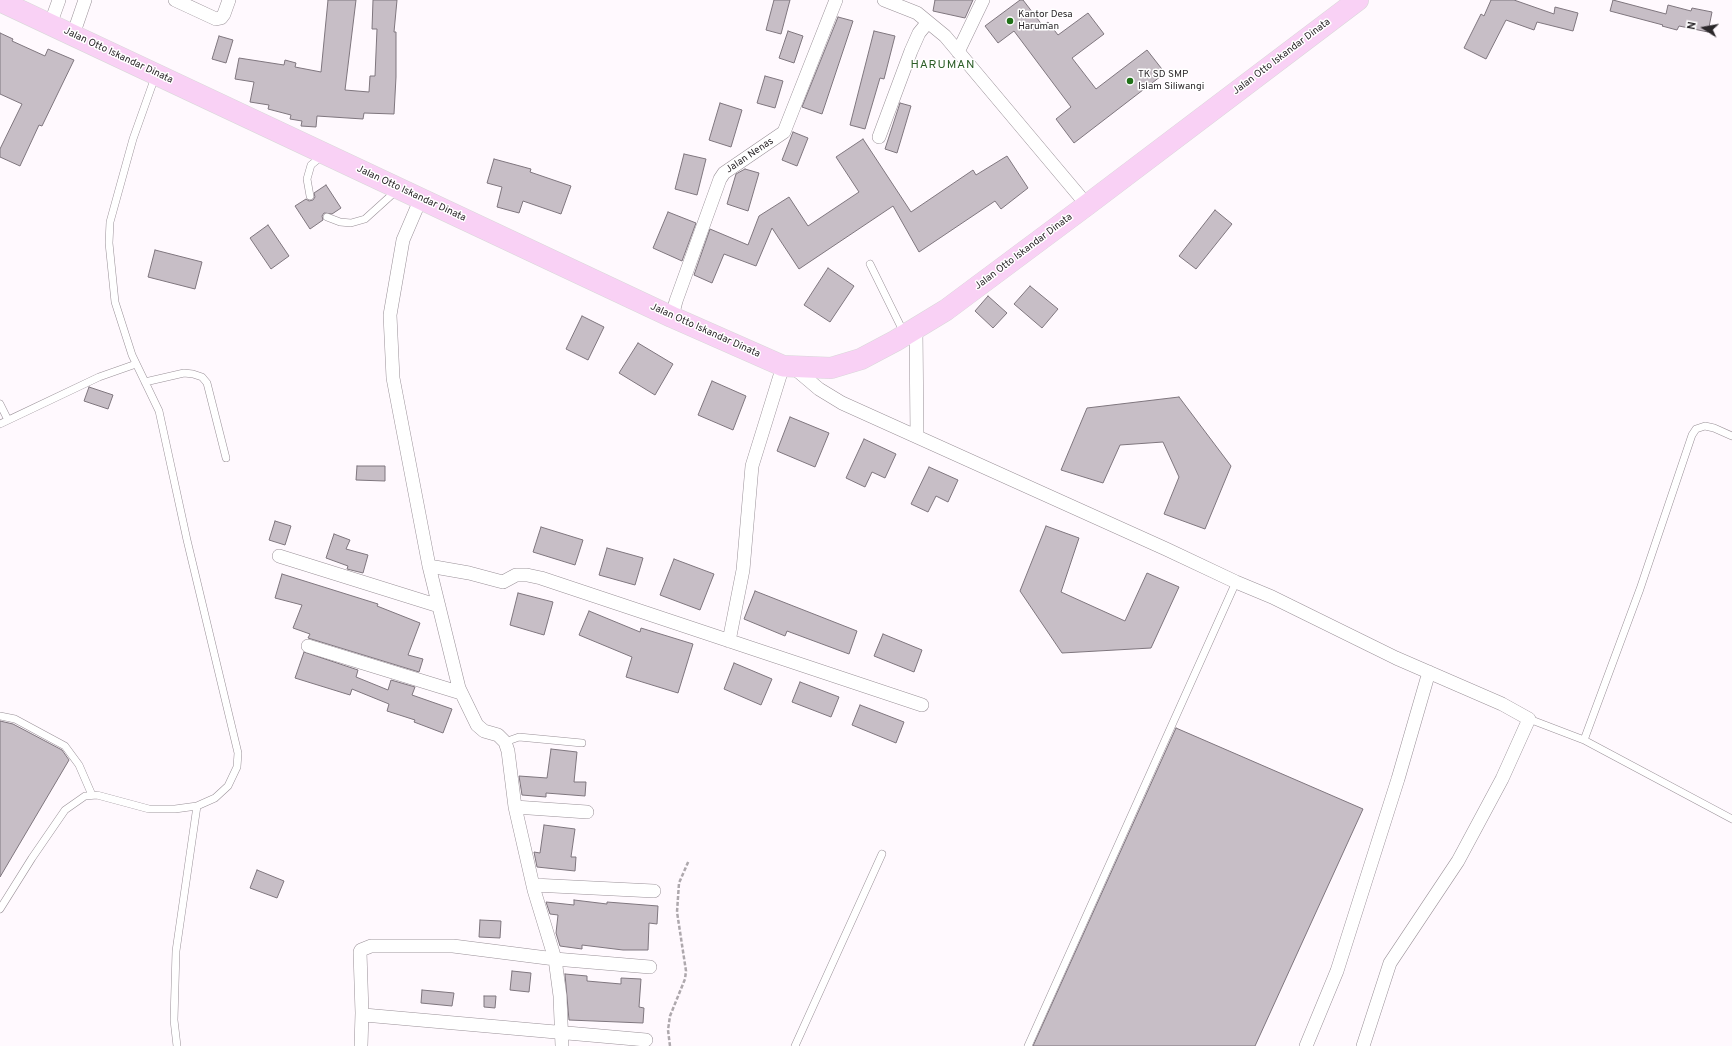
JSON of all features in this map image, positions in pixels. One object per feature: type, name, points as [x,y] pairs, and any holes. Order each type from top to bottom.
[{"type":"main road","name":"Jalan Otto Iskandar Dinata","points":[[0,1],[400,188],[672,318],[788,367],[831,368],[861,359],[946,310],[1358,0]]},
{"type":"street","points":[[50,25],[59,0]]},
{"type":"street","points":[[73,35],[85,0]]},
{"type":"street","points":[[175,0],[216,19],[221,18],[224,14],[229,0]]},
{"type":"street","name":"Jalan Nenas","points":[[672,318],[676,300],[720,179],[724,173],[784,132],[836,0]]},
{"type":"street","points":[[884,0],[917,13],[945,36],[1087,205]]},
{"type":"street","points":[[958,52],[983,0]]},
{"type":"street","points":[[879,138],[911,51],[919,33],[928,22]]},
{"type":"street","points":[[421,198],[403,240],[390,315],[393,378],[429,566],[459,688],[480,729],[498,735],[505,742],[508,751],[515,807],[533,885],[555,959],[560,996],[562,1046]]},
{"type":"street","points":[[910,332],[917,436]]},
{"type":"street","points":[[729,641],[743,570],[752,466],[788,367],[842,403],[1272,597],[1396,658],[1502,704],[1529,719],[1502,779],[1458,861],[1390,963],[1363,1046]]},
{"type":"street","points":[[279,556],[439,606]]},
{"type":"street","points":[[429,566],[469,573],[503,582],[516,575],[527,575],[541,578],[922,705]]},
{"type":"street","points":[[308,646],[461,694]]},
{"type":"street","points":[[1306,1046],[1336,972],[1398,779],[1429,672]]},
{"type":"street","points":[[515,807],[587,812]]},
{"type":"street","points":[[533,885],[654,891]]},
{"type":"street","points":[[361,1046],[362,1013],[360,952],[371,946],[453,946],[555,959],[650,967]]},
{"type":"street","points":[[362,1013],[367,1016],[561,1031],[646,1040]]},
{"type":"lane","points":[[0,910],[32,858],[65,810],[85,796],[97,795],[149,809],[175,809],[197,806],[215,798],[228,786],[237,767],[238,753],[187,540],[159,411],[136,364],[115,302],[109,243],[110,222],[133,139],[156,74]]},
{"type":"lane","points":[[310,196],[307,179],[311,165],[325,153]]},
{"type":"lane","points":[[327,216],[340,222],[351,223],[364,219],[400,188]]},
{"type":"lane","points":[[870,264],[910,332]]},
{"type":"lane","points":[[0,424],[99,377],[136,364]]},
{"type":"lane","points":[[145,382],[184,373],[202,377],[207,383],[226,458]]},
{"type":"lane","points":[[0,404],[8,420]]},
{"type":"lane","points":[[1584,740],[1640,589],[1692,435],[1696,429],[1708,426],[1732,436]]},
{"type":"lane","points":[[1028,1046],[1236,582]]},
{"type":"lane","points":[[0,716],[15,719],[65,746],[79,765],[92,796]]},
{"type":"lane","points":[[1529,719],[1584,740],[1732,819]]},
{"type":"lane","points":[[505,742],[519,737],[582,743]]},
{"type":"lane","points":[[177,1046],[174,1020],[176,951],[197,806]]},
{"type":"lane","points":[[795,1046],[882,854]]},
{"type":"path","points":[[670,1046],[668,1030],[670,1016],[685,979],[686,971],[677,912],[679,882],[689,860]]},
{"type":"building","points":[[328,0],[356,0],[345,90],[369,92],[370,76],[375,76],[377,29],[372,29],[373,0],[397,0],[394,32],[396,32],[396,77],[394,114],[364,113],[363,119],[317,116],[316,127],[301,126],[302,121],[290,119],[291,115],[268,109],[269,105],[250,102],[254,82],[235,79],[239,58],[284,65],[285,60],[296,63],[295,67],[321,72]]},
{"type":"building","points":[[774,0],[790,0],[781,34],[766,30]]},
{"type":"building","points":[[935,0],[973,0],[965,18],[933,11]]},
{"type":"building","name":"TK SD SMP Islam Siliwangi","points":[[1020,0],[1023,0],[1043,26],[1048,22],[1058,35],[1088,13],[1104,34],[1072,58],[1096,89],[1147,50],[1165,73],[1074,143],[1056,119],[1071,107],[1014,31],[998,43],[985,26]]},
{"type":"building","points":[[1491,0],[1514,0],[1554,14],[1555,7],[1578,13],[1573,31],[1537,22],[1534,30],[1506,20],[1486,59],[1464,48],[1481,14],[1484,16]]},
{"type":"building","points":[[1613,0],[1666,14],[1668,5],[1691,11],[1692,8],[1712,12],[1708,32],[1679,26],[1677,30],[1610,11]]},
{"type":"building","points":[[838,17],[853,21],[822,114],[802,107]]},
{"type":"building","points":[[788,31],[803,36],[794,63],[779,58]]},
{"type":"building","points":[[874,31],[895,36],[884,79],[880,78],[865,129],[850,125]]},
{"type":"building","points":[[0,33],[13,39],[12,41],[45,56],[48,49],[74,60],[42,126],[39,125],[20,166],[0,157],[0,149],[22,104],[0,94]]},
{"type":"building","points":[[219,36],[233,40],[226,63],[212,59]]},
{"type":"building","points":[[765,76],[783,81],[775,108],[757,103]]},
{"type":"building","points":[[720,103],[742,110],[731,147],[709,140]]},
{"type":"building","points":[[900,103],[911,106],[897,153],[885,149]]},
{"type":"building","points":[[793,132],[808,138],[797,166],[782,160]]},
{"type":"building","points":[[863,139],[911,212],[973,170],[976,175],[1007,156],[1028,188],[1001,209],[995,201],[919,252],[893,206],[799,269],[772,228],[756,266],[724,254],[712,283],[694,275],[710,229],[748,245],[759,216],[789,197],[808,226],[859,192],[836,157]]},
{"type":"building","points":[[684,154],[706,159],[697,195],[675,189]]},
{"type":"building","points":[[494,159],[531,169],[530,172],[571,186],[561,214],[523,201],[519,213],[497,207],[502,187],[487,183]]},
{"type":"building","points":[[745,169],[759,173],[748,211],[727,204],[736,174]]},
{"type":"building","points":[[326,185],[341,208],[332,214],[324,213],[322,216],[323,220],[310,229],[295,206],[306,199],[309,201],[313,200],[315,197],[314,193]]},
{"type":"building","points":[[1215,210],[1232,224],[1196,269],[1179,256]]},
{"type":"building","points":[[668,212],[696,223],[682,261],[653,248]]},
{"type":"building","points":[[268,225],[289,256],[271,269],[250,238]]},
{"type":"building","points":[[155,250],[202,262],[195,289],[148,277]]},
{"type":"building","points":[[828,268],[854,286],[830,322],[804,305]]},
{"type":"building","points":[[1030,286],[1058,309],[1042,328],[1014,304]]},
{"type":"building","points":[[988,296],[1007,313],[993,328],[975,311]]},
{"type":"building","points":[[582,316],[604,327],[588,360],[566,349]]},
{"type":"building","points":[[638,343],[673,364],[655,395],[619,373]]},
{"type":"building","points":[[712,381],[746,396],[733,430],[698,415]]},
{"type":"building","points":[[89,387],[113,395],[108,409],[84,401]]},
{"type":"building","points":[[1179,397],[1231,466],[1205,529],[1164,514],[1179,477],[1163,442],[1120,445],[1103,483],[1061,470],[1087,408]]},
{"type":"building","points":[[790,417],[829,433],[815,467],[777,451]]},
{"type":"building","points":[[864,439],[896,454],[885,478],[872,472],[865,487],[846,478]]},
{"type":"building","points":[[357,466],[385,466],[385,481],[356,480]]},
{"type":"building","points":[[929,467],[958,480],[948,502],[936,496],[928,512],[911,504]]},
{"type":"building","points":[[275,521],[291,526],[285,545],[269,540]]},
{"type":"building","points":[[1046,526],[1079,538],[1061,592],[1125,621],[1147,573],[1179,587],[1151,648],[1062,653],[1020,591]]},
{"type":"building","points":[[541,527],[583,540],[575,565],[533,552]]},
{"type":"building","points":[[334,534],[350,540],[346,549],[368,555],[363,573],[347,569],[348,566],[326,558]]},
{"type":"building","points":[[607,548],[643,558],[635,585],[599,575]]},
{"type":"building","points":[[674,559],[714,574],[700,610],[660,595]]},
{"type":"building","points":[[282,574],[378,604],[377,606],[420,623],[408,655],[423,659],[419,672],[308,638],[310,634],[293,628],[302,605],[275,598]]},
{"type":"building","points":[[755,591],[857,631],[849,654],[787,631],[785,636],[744,619]]},
{"type":"building","points":[[518,593],[553,602],[544,635],[510,625]]},
{"type":"building","points":[[589,611],[640,632],[641,628],[693,644],[678,693],[626,677],[632,657],[579,635]]},
{"type":"building","points":[[883,634],[922,650],[914,672],[874,656]]},
{"type":"building","points":[[304,652],[358,670],[356,677],[388,690],[391,680],[415,687],[412,695],[452,709],[443,733],[414,722],[415,720],[387,711],[389,704],[352,689],[350,695],[295,678]]},
{"type":"building","points":[[734,663],[772,679],[761,705],[724,689]]},
{"type":"building","points":[[800,682],[839,697],[831,717],[792,702]]},
{"type":"building","points":[[860,705],[904,722],[896,743],[852,725]]},
{"type":"building","points":[[0,721],[13,724],[62,750],[69,760],[0,877]]},
{"type":"building","points":[[1176,728],[1363,809],[1255,1046],[1033,1046]]},
{"type":"building","points":[[551,749],[577,752],[574,782],[586,782],[585,796],[546,793],[546,797],[522,795],[519,776],[547,778]]},
{"type":"building","points":[[544,825],[575,829],[571,857],[576,857],[575,871],[537,867],[534,852],[540,853]]},
{"type":"building","points":[[257,870],[284,881],[277,898],[250,888]]},
{"type":"building","points":[[574,900],[607,904],[607,902],[658,906],[657,924],[649,923],[648,950],[623,950],[582,945],[582,949],[560,946],[556,933],[558,915],[550,914],[546,902],[574,905]]},
{"type":"building","points":[[480,920],[501,921],[500,938],[479,937]]},
{"type":"building","points":[[512,971],[531,973],[529,992],[510,990]]},
{"type":"building","points":[[565,974],[587,976],[587,981],[621,984],[621,978],[641,979],[639,1007],[644,1008],[643,1023],[569,1020]]},
{"type":"building","points":[[422,990],[454,993],[452,1006],[421,1003]]},
{"type":"building","points":[[484,996],[496,996],[495,1008],[484,1007]]},
{"type":"place","name":"Kantor Desa Haruman","points":[[1010,21]]},
{"type":"place","name":"TK SD SMP Islam Siliwangi","points":[[1130,81]]},
{"type":"district","name":"HARUMAN","points":[[943,66]]}]
